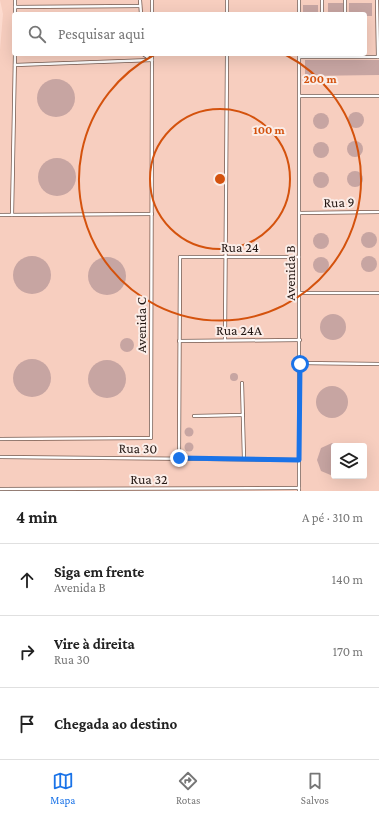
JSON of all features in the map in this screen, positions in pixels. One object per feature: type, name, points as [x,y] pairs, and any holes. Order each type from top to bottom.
[{"type":"lane","points":[[15,0],[15,12]]},
{"type":"lane","points":[[140,0],[140,12]]},
{"type":"lane","points":[[152,0],[152,12]]},
{"type":"lane","points":[[227,0],[227,12]]},
{"type":"lane","points":[[299,0],[299,12]]},
{"type":"lane","points":[[322,0],[322,12]]},
{"type":"lane","points":[[345,0],[345,12]]},
{"type":"lane","points":[[362,56],[378,57],[377,0]]},
{"type":"lane","points":[[15,8],[140,6]]},
{"type":"lane","points":[[12,215],[15,56]]},
{"type":"lane","points":[[145,56],[152,60]]},
{"type":"lane","name":"Avenida C","points":[[0,439],[151,438],[152,56]]},
{"type":"lane","points":[[226,340],[227,56]]},
{"type":"lane","name":"Avenida B","points":[[299,490],[300,56]]},
{"type":"lane","points":[[15,64],[152,60]]},
{"type":"lane","points":[[300,96],[379,96]]},
{"type":"lane","name":"Rua 9","points":[[300,213],[379,212]]},
{"type":"lane","points":[[0,215],[152,214]]},
{"type":"lane","name":"Rua 24","points":[[179,341],[180,257],[300,257]]},
{"type":"lane","points":[[300,293],[379,293]]},
{"type":"lane","name":"Rua 24A","points":[[179,341],[300,340]]},
{"type":"lane","points":[[179,341],[179,458]]},
{"type":"lane","points":[[300,364],[379,364]]},
{"type":"lane","points":[[242,383],[244,459]]},
{"type":"lane","points":[[194,416],[243,415]]},
{"type":"lane","name":"Rua 30","points":[[0,457],[299,460]]},
{"type":"lane","name":"Rua 32","points":[[0,489],[299,490]]},
{"type":"shaded area","points":[[0,0],[379,0],[379,491],[0,491],[0,50],[3,14]]},
{"type":"building","points":[[328,3],[343,3],[343,12],[328,12]]},
{"type":"building","points":[[349,3],[372,3],[372,16],[367,16],[367,12],[349,12]]},
{"type":"building","points":[[303,5],[318,5],[318,12],[303,12]]},
{"type":"building","points":[[305,60],[379,60],[379,75],[305,76]]},
{"type":"building","points":[[52,79],[60,79],[70,84],[74,91],[74,105],[70,112],[60,117],[52,117],[42,112],[40,109],[37,102],[37,94],[42,84],[45,82]]},
{"type":"building","points":[[356,112],[362,114],[364,120],[362,126],[356,128],[350,126],[348,120],[350,114]]},
{"type":"building","points":[[321,113],[327,115],[329,121],[327,127],[321,129],[315,127],[313,121],[315,115]]},
{"type":"building","points":[[355,141],[361,143],[363,149],[361,155],[355,157],[349,155],[347,149],[349,143]]},
{"type":"building","points":[[321,142],[327,144],[329,150],[327,156],[321,158],[315,156],[313,150],[315,144]]},
{"type":"building","points":[[53,158],[61,158],[71,163],[75,170],[75,184],[71,191],[61,196],[53,196],[43,191],[41,188],[38,181],[38,173],[43,163],[46,161]]},
{"type":"building","points":[[355,171],[361,173],[363,179],[361,185],[355,187],[349,185],[347,179],[349,173]]},
{"type":"building","points":[[321,172],[327,174],[329,180],[327,186],[321,188],[315,186],[313,180],[315,174]]},
{"type":"building","points":[[369,232],[375,234],[377,240],[375,246],[369,248],[363,246],[361,240],[363,234]]},
{"type":"building","points":[[321,233],[327,235],[329,241],[327,247],[321,249],[315,247],[313,241],[315,235]]},
{"type":"building","points":[[28,256],[36,256],[46,261],[50,268],[50,282],[46,289],[36,294],[28,294],[18,289],[16,286],[13,279],[13,271],[18,261],[21,259]]},
{"type":"building","points":[[369,256],[375,258],[377,264],[375,270],[369,272],[363,270],[361,264],[363,258]]},
{"type":"building","points":[[103,257],[111,257],[121,262],[125,269],[125,283],[121,290],[111,295],[103,295],[93,290],[91,287],[88,280],[88,272],[93,262],[96,260]]},
{"type":"building","points":[[321,257],[327,259],[329,265],[327,271],[321,273],[315,271],[313,265],[315,259]]},
{"type":"building","points":[[333,314],[342,318],[346,327],[342,336],[333,340],[324,336],[320,327],[324,318]]},
{"type":"building","points":[[124,338],[130,338],[134,342],[134,348],[130,352],[124,352],[120,348],[120,342]]},
{"type":"building","points":[[28,359],[36,359],[46,364],[50,371],[50,385],[46,392],[36,397],[28,397],[18,392],[16,389],[13,382],[13,374],[18,364],[21,362]]},
{"type":"building","points":[[103,360],[111,360],[121,365],[125,372],[125,386],[121,393],[111,398],[103,398],[93,393],[91,390],[88,383],[88,375],[93,365],[96,363]]},
{"type":"building","points":[[232,373],[236,373],[238,377],[236,381],[232,381],[230,379],[230,375]]},
{"type":"building","points":[[329,386],[335,386],[345,393],[348,402],[347,408],[341,415],[335,418],[329,418],[319,411],[316,405],[316,399],[323,389]]},
{"type":"building","points":[[189,427],[194,432],[189,437],[184,432]]},
{"type":"building","points":[[189,442],[194,447],[189,452],[184,447]]},
{"type":"building","points":[[331,443],[331,475],[321,471],[317,460],[321,448]]},
{"type":"route","points":[[179,458],[299,460],[300,364]]}]
